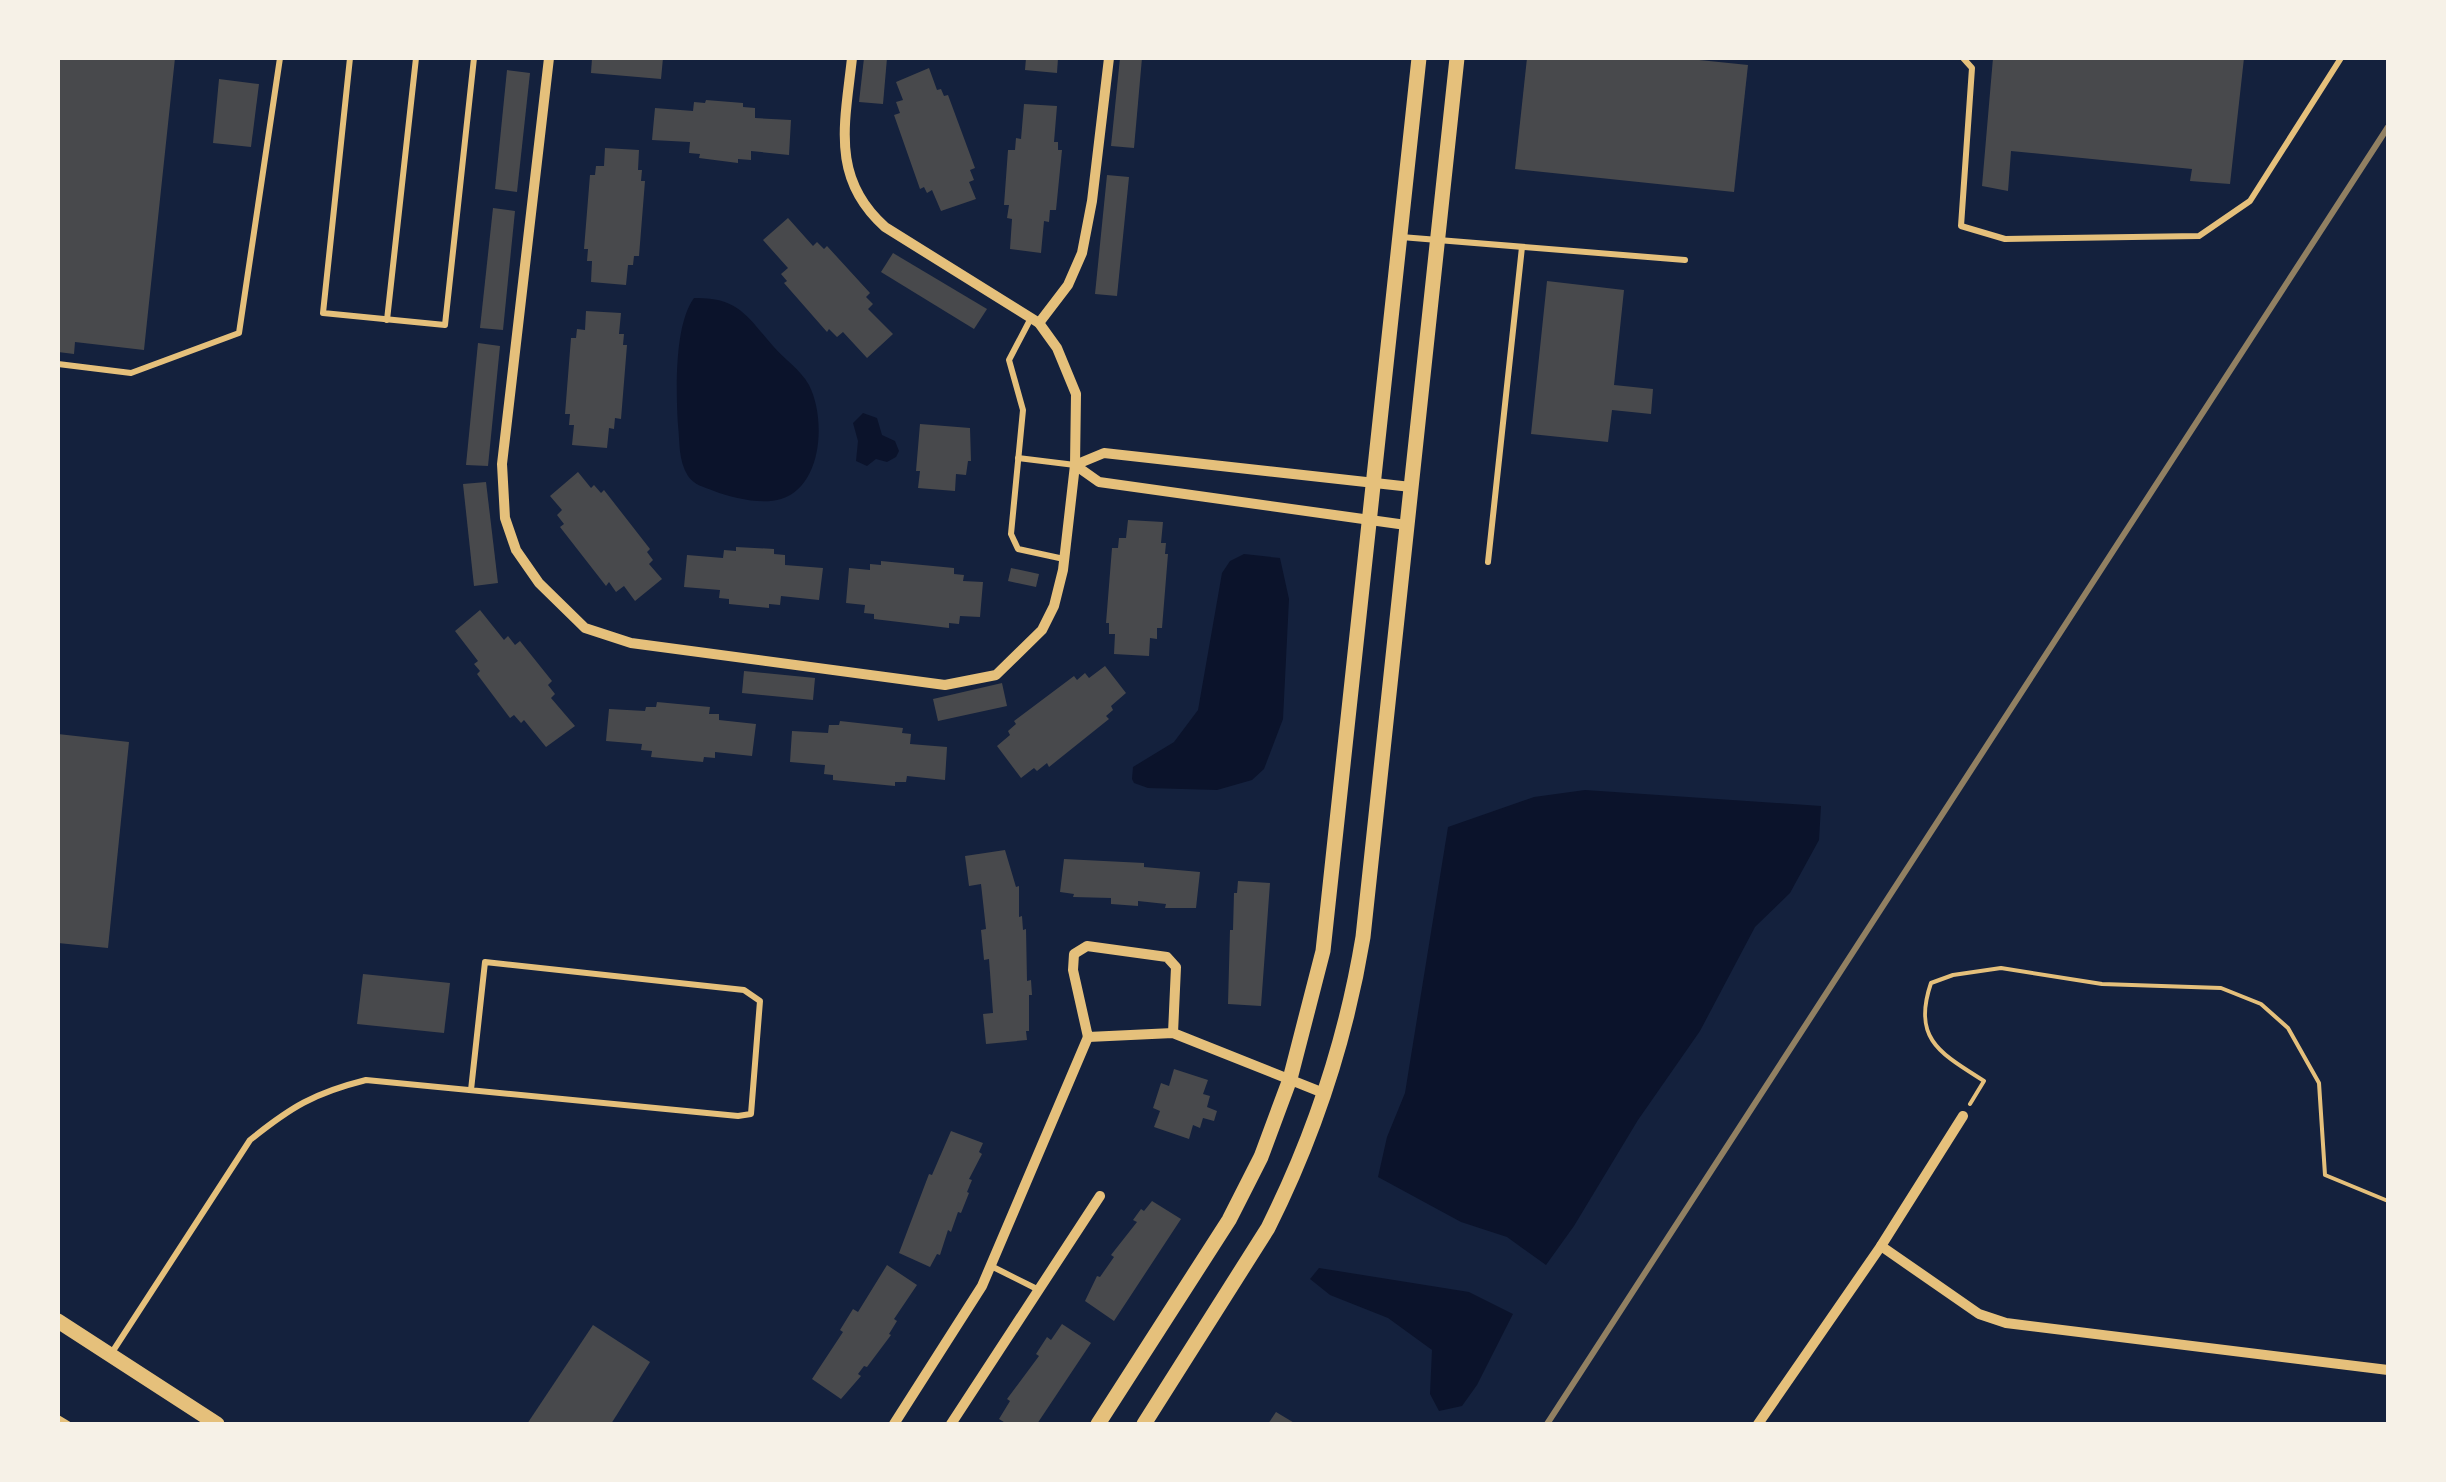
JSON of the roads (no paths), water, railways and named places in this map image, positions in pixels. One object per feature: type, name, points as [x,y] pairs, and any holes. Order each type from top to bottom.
[{"type":"street","points":[[548,58],[502,464],[505,518],[516,550],[539,583],[584,628],[632,643],[946,685],[996,676],[1042,630],[1048,618],[1064,559],[1075,465],[1076,394],[1058,348],[1035,320],[885,227],[869,213],[848,171],[844,142],[851,58]]},
{"type":"street","points":[[1035,320],[1068,285],[1082,253],[1109,58]]},
{"type":"street","points":[[1098,1424],[1229,1220],[1261,1158],[1290,1079],[1322,951],[1419,58]]},
{"type":"street","points":[[1144,1424],[1268,1228],[1326,1094],[1355,986],[1457,58]]},
{"type":"street","points":[[1075,465],[1104,453],[1411,486]]},
{"type":"street","points":[[1075,465],[1099,482],[1406,525]]},
{"type":"street","points":[[894,1424],[961,1323],[991,1266],[1088,1038],[1073,970],[1074,954],[1086,946],[1167,957],[1176,967],[1173,1034]]},
{"type":"street","points":[[1088,1038],[1173,1034],[1326,1094]]},
{"type":"street","points":[[1758,1424],[1881,1246],[1963,1116]]},
{"type":"street","points":[[951,1424],[1100,1196]]},
{"type":"street","points":[[1881,1246],[1979,1314],[2006,1323],[2388,1370]]},
{"type":"street","points":[[58,1321],[195,1418],[217,1424]]},
{"type":"lane","points":[[58,364],[131,373],[239,333],[280,58]]},
{"type":"lane","points":[[350,58],[323,313],[445,325],[474,58]]},
{"type":"lane","points":[[387,320],[416,58]]},
{"type":"lane","points":[[1963,58],[1972,68],[1961,226],[2005,239],[2199,236],[2250,200],[2341,58]]},
{"type":"lane","points":[[1400,236],[1685,260]]},
{"type":"lane","points":[[1488,562],[1522,247]]},
{"type":"lane","points":[[1035,320],[1008,360],[1023,410],[1011,534],[1018,549],[1064,559]]},
{"type":"lane","points":[[1018,458],[1075,465]]},
{"type":"lane","points":[[110,1355],[250,1140],[322,1091],[366,1080],[738,1116],[751,1114],[760,1001],[744,990],[485,962],[471,1090]]},
{"type":"lane","points":[[991,1266],[1040,1290]]},
{"type":"lane","points":[[58,1418],[68,1424]]},
{"type":"water","points":[[694,298],[721,301],[740,310],[809,385],[819,432],[813,466],[795,492],[781,499],[756,501],[721,494],[696,484],[685,470],[678,425],[678,359],[683,325]]},
{"type":"water","points":[[863,413],[877,418],[882,435],[895,441],[899,451],[896,457],[887,462],[876,459],[867,466],[856,461],[858,441],[853,423]]},
{"type":"water","points":[[1244,554],[1280,558],[1289,599],[1283,719],[1264,769],[1252,780],[1217,790],[1148,788],[1134,783],[1133,767],[1174,742],[1198,710],[1222,573],[1230,561]]},
{"type":"water","points":[[1585,790],[1821,806],[1819,840],[1790,893],[1755,927],[1700,1031],[1546,1265],[1507,1237],[1461,1222],[1378,1177],[1387,1137],[1405,1093],[1448,827],[1534,797]]},
{"type":"water","points":[[1319,1268],[1469,1292],[1513,1314],[1462,1406],[1439,1411],[1430,1394],[1432,1350],[1388,1318],[1330,1295],[1310,1279]]},
{"type":"railway","points":[[1547,1424],[2388,127]]}]
